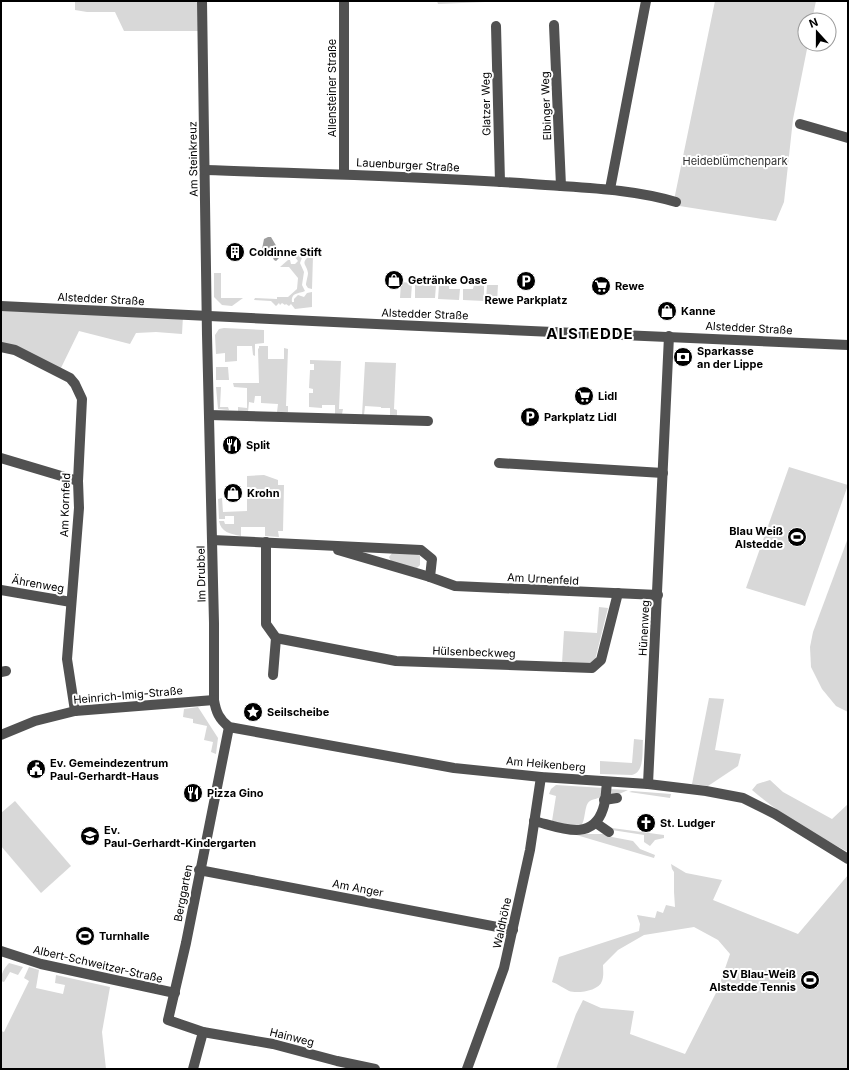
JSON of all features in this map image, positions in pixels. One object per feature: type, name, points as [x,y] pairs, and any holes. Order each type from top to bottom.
[{"type":"street","name":"Am Steinkreuz","points":[[202,1],[207,317]]},
{"type":"street","name":"Allensteiner Straße","points":[[344,1],[344,174]]},
{"type":"street","points":[[610,189],[646,1]]},
{"type":"street","name":"Elbinger Weg","points":[[554,25],[561,186]]},
{"type":"street","name":"Glatzer Weg","points":[[496,26],[500,182]]},
{"type":"street","points":[[800,124],[848,138]]},
{"type":"street","name":"Lauenburger Straße","points":[[205,170],[344,174],[610,189],[676,202]]},
{"type":"street","name":"Alstedder Straße","points":[[1,306],[207,317],[670,336],[848,345]]},
{"type":"street","name":"Im Drubbel","points":[[207,317],[214,700],[216,710],[221,721],[229,727]]},
{"type":"street","name":"Hünenweg","points":[[648,784],[670,336]]},
{"type":"street","name":"Am Kornfeld","points":[[1,347],[15,350],[70,378],[75,384],[82,399],[78,481],[79,508],[67,659],[75,711]]},
{"type":"street","points":[[209,415],[428,421]]},
{"type":"street","points":[[1,458],[78,481]]},
{"type":"street","points":[[499,463],[663,473]]},
{"type":"street","name":"Am Urnenfeld","points":[[212,540],[421,550],[432,559],[430,577]]},
{"type":"street","points":[[266,542],[266,624],[276,638],[273,676]]},
{"type":"street","name":"Am Urnenfeld","points":[[322,545],[430,577],[455,586],[658,595]]},
{"type":"street","name":"Ährenweg","points":[[1,590],[71,602]]},
{"type":"street","name":"Hülsenbeckweg","points":[[276,638],[396,661],[592,668],[601,660],[618,594]]},
{"type":"street","name":"Heinrich-Imig-Straße","points":[[1,735],[35,721],[75,711],[214,700]]},
{"type":"street","name":"Am Heikenberg","points":[[229,727],[454,768],[541,777],[648,784],[706,791],[743,798],[775,814],[848,860]]},
{"type":"street","name":"Berggarten","points":[[175,993],[229,727]]},
{"type":"street","name":"Waldhöhe","points":[[467,1069],[504,968],[530,850],[541,777]]},
{"type":"street","points":[[534,821],[578,831],[589,828],[596,823],[603,809],[607,782]]},
{"type":"street","points":[[604,800],[617,798]]},
{"type":"street","points":[[596,823],[609,832]]},
{"type":"street","name":"Am Anger","points":[[199,870],[513,930]]},
{"type":"street","name":"Albert-Schweitzer-Straße","points":[[2,954],[175,993],[168,1020],[204,1032]]},
{"type":"street","points":[[193,1069],[204,1032]]},
{"type":"street","name":"Hainweg","points":[[204,1032],[274,1044],[336,1065],[375,1069]]},
{"type":"green space","points":[[75,1],[192,1],[200,3],[201,31],[124,31],[115,12],[87,12],[75,10]]},
{"type":"green space","points":[[437,1],[509,1],[438,4]]},
{"type":"green space","name":"Heideblümchenpark","points":[[715,1],[816,1],[814,12],[797,12],[797,52],[806,52],[793,119],[784,202],[776,221],[673,205]]},
{"type":"green space","points":[[297,254],[303,255],[300,263],[304,272],[302,285],[305,291],[294,295],[292,302],[294,302],[294,299],[298,295],[304,297],[307,293],[312,292],[312,307],[295,309],[291,304],[289,306],[282,303],[280,305],[279,303],[276,306],[271,301],[254,300],[255,298],[277,299],[277,297],[288,297],[297,289],[298,278],[289,267],[280,267],[288,260],[290,260],[291,264],[295,264],[298,261],[295,257]]},
{"type":"green space","points":[[309,256],[313,256],[312,289],[308,288],[306,285],[308,273],[304,263]]},
{"type":"green space","points":[[214,273],[221,273],[221,298],[243,298],[232,306],[222,305],[214,297]]},
{"type":"green space","points":[[401,282],[412,283],[411,298],[400,298]]},
{"type":"green space","points":[[415,282],[425,283],[425,285],[436,285],[435,298],[415,298]]},
{"type":"green space","points":[[439,285],[449,286],[449,289],[460,289],[459,300],[438,299]]},
{"type":"green space","points":[[474,285],[484,285],[484,301],[463,300],[463,289],[473,289]]},
{"type":"green space","points":[[487,285],[498,285],[497,302],[486,301]]},
{"type":"green space","points":[[1,306],[183,316],[182,334],[156,332],[136,333],[130,344],[79,331],[59,372],[1,346]]},
{"type":"green space","points":[[219,329],[264,330],[264,343],[255,344],[255,356],[253,355],[252,346],[237,346],[237,361],[225,362],[225,353],[216,354],[215,335]]},
{"type":"green space","points":[[259,346],[268,346],[268,359],[284,359],[284,348],[288,349],[286,406],[288,406],[288,412],[277,412],[278,404],[261,403],[261,396],[255,396],[254,403],[249,402],[248,412],[238,411],[238,407],[247,408],[247,388],[234,387],[233,383],[259,383]]},
{"type":"green space","points":[[310,360],[341,361],[339,409],[343,409],[342,414],[335,414],[335,405],[322,405],[322,408],[309,407],[309,393],[313,393],[313,389],[309,388],[310,370],[314,370],[314,364],[310,364]]},
{"type":"green space","points":[[365,362],[396,363],[394,409],[397,410],[397,417],[390,415],[390,408],[365,406],[364,415],[362,415]]},
{"type":"green space","points":[[216,367],[228,367],[229,380],[216,380]]},
{"type":"green space","points":[[216,387],[221,387],[220,407],[228,407],[229,410],[218,409]]},
{"type":"green space","name":"Blau Weiß Alstedde","points":[[789,467],[848,485],[805,606],[746,588]]},
{"type":"green space","points":[[264,475],[278,480],[278,485],[284,485],[283,531],[278,531],[279,537],[265,536],[265,527],[241,527],[241,536],[224,530],[219,521],[224,521],[225,524],[234,524],[234,516],[225,516],[225,519],[219,519],[218,499],[222,498],[223,512],[247,511],[247,476]]},
{"type":"green space","points":[[848,538],[848,712],[836,706],[822,689],[811,667],[810,647],[813,632]]},
{"type":"green space","points":[[393,552],[416,553],[420,556],[420,565],[417,568],[393,563],[389,557]]},
{"type":"green space","points":[[599,607],[608,608],[595,660],[589,664],[562,663],[564,631],[597,633]]},
{"type":"green space","points":[[709,698],[724,699],[715,750],[741,754],[738,766],[708,786],[692,784]]},
{"type":"green space","points":[[198,707],[218,738],[216,754],[211,752],[213,742],[204,740],[207,726],[193,723],[193,719],[183,717],[184,709]]},
{"type":"green space","points":[[634,739],[643,740],[642,760],[639,770],[632,775],[600,774],[600,761],[632,763]]},
{"type":"green space","points":[[770,780],[783,792],[832,819],[848,804],[848,852],[798,824],[774,808],[752,790],[757,784]]},
{"type":"green space","points":[[556,785],[604,788],[602,796],[591,800],[588,803],[581,826],[572,827],[552,821],[556,796],[549,794],[551,789]]},
{"type":"green space","points":[[610,789],[628,790],[617,795],[610,796]]},
{"type":"green space","points":[[629,792],[671,794],[670,798]]},
{"type":"green space","points":[[15,801],[71,866],[41,893],[1,846],[1,813]]},
{"type":"green space","points":[[612,828],[664,835],[664,838],[655,840],[650,846],[644,842],[644,835],[612,830]]},
{"type":"green space","points":[[573,834],[607,834],[612,837],[633,841],[640,849],[655,855],[654,858]]},
{"type":"green space","points":[[671,864],[686,873],[722,880],[713,900],[798,934],[848,875],[848,1069],[556,1069],[576,1014],[583,1000],[601,1008],[634,1011],[630,1034],[685,1054],[718,989],[730,954],[718,940],[694,927],[644,935],[618,950],[603,965],[603,975],[600,984],[597,987],[587,991],[569,991],[552,982],[559,957],[639,931],[640,924],[637,915],[655,918],[657,911],[663,913],[666,905],[675,907],[674,872]]},
{"type":"green space","points":[[9,963],[23,967],[18,975],[10,972],[4,982],[1,981],[3,971]]},
{"type":"green space","points":[[29,967],[39,970],[36,988],[63,994],[65,985],[55,983],[56,975],[110,987],[102,1032],[106,1069],[1,1069],[1,1031],[4,1032],[29,981],[24,978]]},
{"type":"shaded area","points":[[271,237],[281,254],[276,261],[274,260],[270,251],[263,251],[262,249],[264,239]]},
{"type":"place","name":"Coldinne Stift","points":[[235,252]]},
{"type":"place","name":"Getränke Oase","points":[[394,280]]},
{"type":"place","name":"Rewe Parkplatz","points":[[526,281]]},
{"type":"place","name":"Rewe","points":[[601,286]]},
{"type":"place","name":"Kanne","points":[[667,311]]},
{"type":"place","name":"Sparkasse an der Lippe","points":[[683,357]]},
{"type":"place","name":"Lidl","points":[[584,396]]},
{"type":"place","name":"Parkplatz Lidl","points":[[530,417]]},
{"type":"place","name":"Split","points":[[232,445]]},
{"type":"place","name":"Krohn","points":[[233,493]]},
{"type":"place","name":"Blau Weiß Alstedde","points":[[797,537]]},
{"type":"place","name":"Seilscheibe","points":[[253,712]]},
{"type":"place","name":"Ev. Gemeindezentrum Paul-Gerhardt-Haus","points":[[36,769]]},
{"type":"place","name":"Pizza Gino","points":[[193,793]]},
{"type":"place","name":"St. Ludger","points":[[646,823]]},
{"type":"place","name":"Ev. Paul-Gerhardt-Kindergarten","points":[[90,836]]},
{"type":"place","name":"Turnhalle","points":[[85,936]]},
{"type":"place","name":"SV Blau-Weiß Alstedde Tennis","points":[[810,980]]},
{"type":"district","name":"ALSTEDDE","points":[[590,333]]}]
